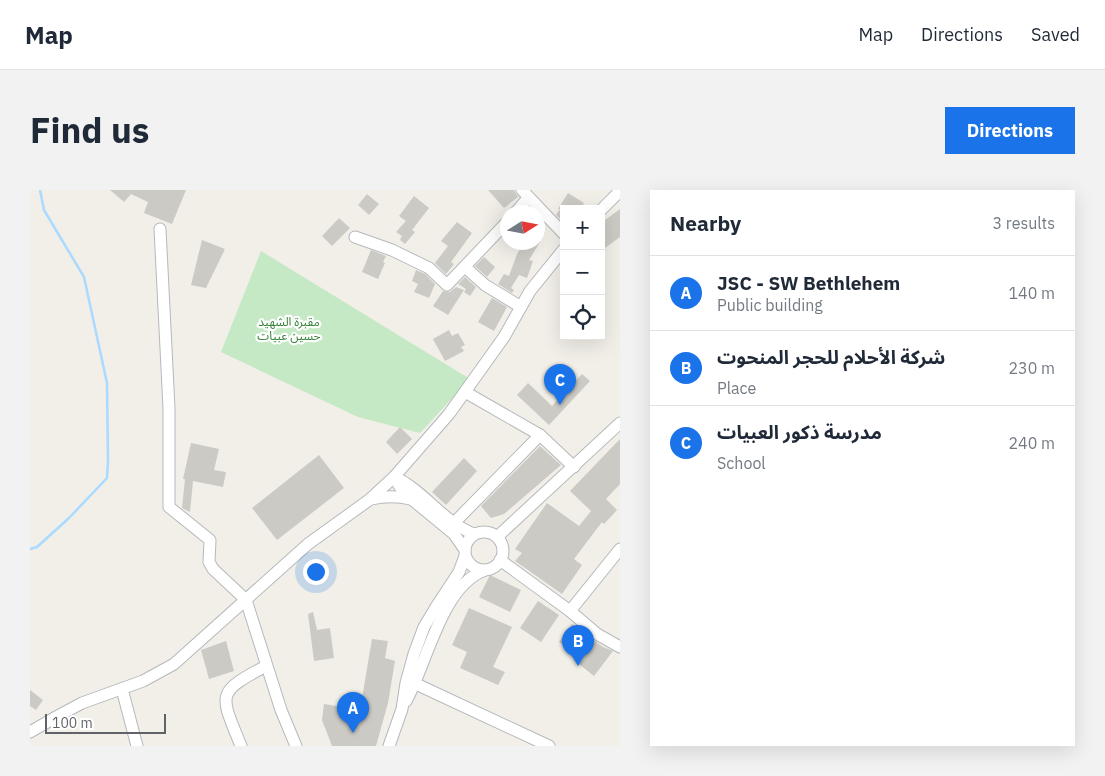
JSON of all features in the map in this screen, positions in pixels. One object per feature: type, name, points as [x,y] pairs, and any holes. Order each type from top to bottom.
[{"type":"street","points":[[605,206],[620,191]]},
{"type":"street","points":[[525,194],[560,230]]},
{"type":"street","points":[[160,229],[169,408],[170,507],[210,540],[209,562],[213,569],[246,600],[281,710],[296,746]]},
{"type":"street","points":[[354,237],[392,250],[429,268],[447,285],[500,229]]},
{"type":"street","points":[[30,732],[82,703],[143,681],[174,664],[308,544],[369,500],[394,477],[449,414],[504,337],[530,291],[563,250]]},
{"type":"street","points":[[464,267],[485,284],[521,307]]},
{"type":"street","points":[[465,392],[540,435],[574,467]]},
{"type":"street","points":[[497,537],[620,423]]},
{"type":"street","points":[[453,524],[540,435]]},
{"type":"street","points":[[394,477],[403,492],[454,534],[473,566],[485,570]]},
{"type":"street","points":[[394,477],[407,483],[453,524],[474,534]]},
{"type":"street","points":[[369,500],[385,496],[399,496],[411,499]]},
{"type":"street","points":[[389,746],[402,709],[416,684],[431,641],[446,610],[474,575],[496,565],[500,560],[503,548],[497,537],[486,531],[474,534],[466,544],[459,572],[424,627],[406,683],[402,709]]},
{"type":"street","points":[[570,611],[620,550]]},
{"type":"street","points":[[500,560],[570,611],[597,634],[620,647]]},
{"type":"street","points":[[241,746],[225,707],[226,693],[238,681],[266,666]]},
{"type":"street","points":[[416,684],[549,746]]},
{"type":"street","points":[[122,689],[137,746]]},
{"type":"green space","name":"مقبرة الشهيد حسين عبيات","points":[[261,251],[470,379],[420,433],[358,417],[221,352]]},
{"type":"building","points":[[110,190],[186,190],[172,224],[144,213],[148,202],[131,194],[124,202]]},
{"type":"building","points":[[488,190],[514,190],[518,197],[508,205],[501,205]]},
{"type":"building","points":[[568,193],[584,203],[583,205],[560,205]]},
{"type":"building","points":[[367,194],[379,204],[369,215],[358,205]]},
{"type":"building","points":[[414,196],[429,208],[412,230],[415,232],[405,244],[400,240],[402,236],[396,232],[406,221],[399,216]]},
{"type":"building","points":[[560,209],[560,219],[556,215]]},
{"type":"building","points":[[620,209],[620,237],[605,248],[605,220]]},
{"type":"building","points":[[339,218],[350,228],[332,246],[322,236]]},
{"type":"building","points":[[457,222],[472,233],[451,262],[454,264],[446,274],[435,263],[448,246],[441,241]]},
{"type":"building","points":[[202,240],[225,249],[206,288],[191,285]]},
{"type":"building","points":[[371,250],[386,256],[378,279],[362,272]]},
{"type":"building","points":[[519,250],[535,250],[529,260],[533,261],[527,278],[519,275],[511,288],[514,290],[512,293],[498,284],[504,274],[509,276]]},
{"type":"building","points":[[484,257],[495,267],[487,277],[475,266]]},
{"type":"building","points":[[416,270],[425,274],[435,284],[429,298],[414,292],[418,284],[412,281]]},
{"type":"building","points":[[465,277],[476,287],[470,296],[464,292],[466,289],[458,284]]},
{"type":"building","points":[[456,287],[464,290],[448,315],[433,306],[443,291],[450,292]]},
{"type":"building","points":[[492,298],[507,307],[494,331],[478,322]]},
{"type":"building","points":[[449,330],[452,336],[458,333],[465,345],[461,347],[464,351],[445,361],[433,339]]},
{"type":"building","points":[[582,374],[590,381],[549,425],[517,395],[528,383],[552,406]]},
{"type":"building","points":[[400,427],[412,439],[397,454],[386,442]]},
{"type":"building","points":[[620,439],[620,484],[606,499],[617,510],[604,524],[602,522],[574,559],[582,565],[562,594],[515,561],[522,553],[515,549],[547,503],[579,526],[591,511],[570,491]]},
{"type":"building","points":[[191,443],[219,449],[214,470],[226,472],[223,487],[193,481],[190,512],[182,508],[185,479],[183,479]]},
{"type":"building","points":[[540,446],[561,465],[504,514],[491,518],[481,506]]},
{"type":"building","points":[[319,455],[344,488],[277,540],[252,508]]},
{"type":"building","points":[[464,458],[477,471],[446,505],[432,492]]},
{"type":"building","points":[[490,575],[521,590],[510,612],[479,597]]},
{"type":"building","points":[[538,601],[559,615],[541,642],[520,628]]},
{"type":"building","points":[[469,608],[512,627],[493,667],[505,672],[498,685],[460,668],[467,652],[452,645]]},
{"type":"building","points":[[313,612],[317,630],[330,628],[334,658],[314,661],[308,614]]},
{"type":"building","points":[[572,624],[603,647],[613,651],[594,676],[579,664],[583,659],[559,642]]},
{"type":"building","points":[[372,639],[388,641],[385,658],[395,661],[388,703],[376,746],[332,746],[322,720],[324,704],[360,710]]},
{"type":"building","points":[[226,641],[234,671],[209,679],[201,650]]},
{"type":"building","points":[[30,690],[43,700],[36,710],[30,706]]},
{"type":"waterway","points":[[30,549],[37,547],[69,518],[107,478],[108,461],[107,383],[84,277],[44,210],[40,190]]},
{"type":"place","name":"مدرسة ذكور العبيات","points":[[560,405]]},
{"type":"place","name":"شركة الأحلام للحجر المنحوت","points":[[578,666]]},
{"type":"place","name":"JSC - SW Bethlehem","points":[[353,733]]}]
